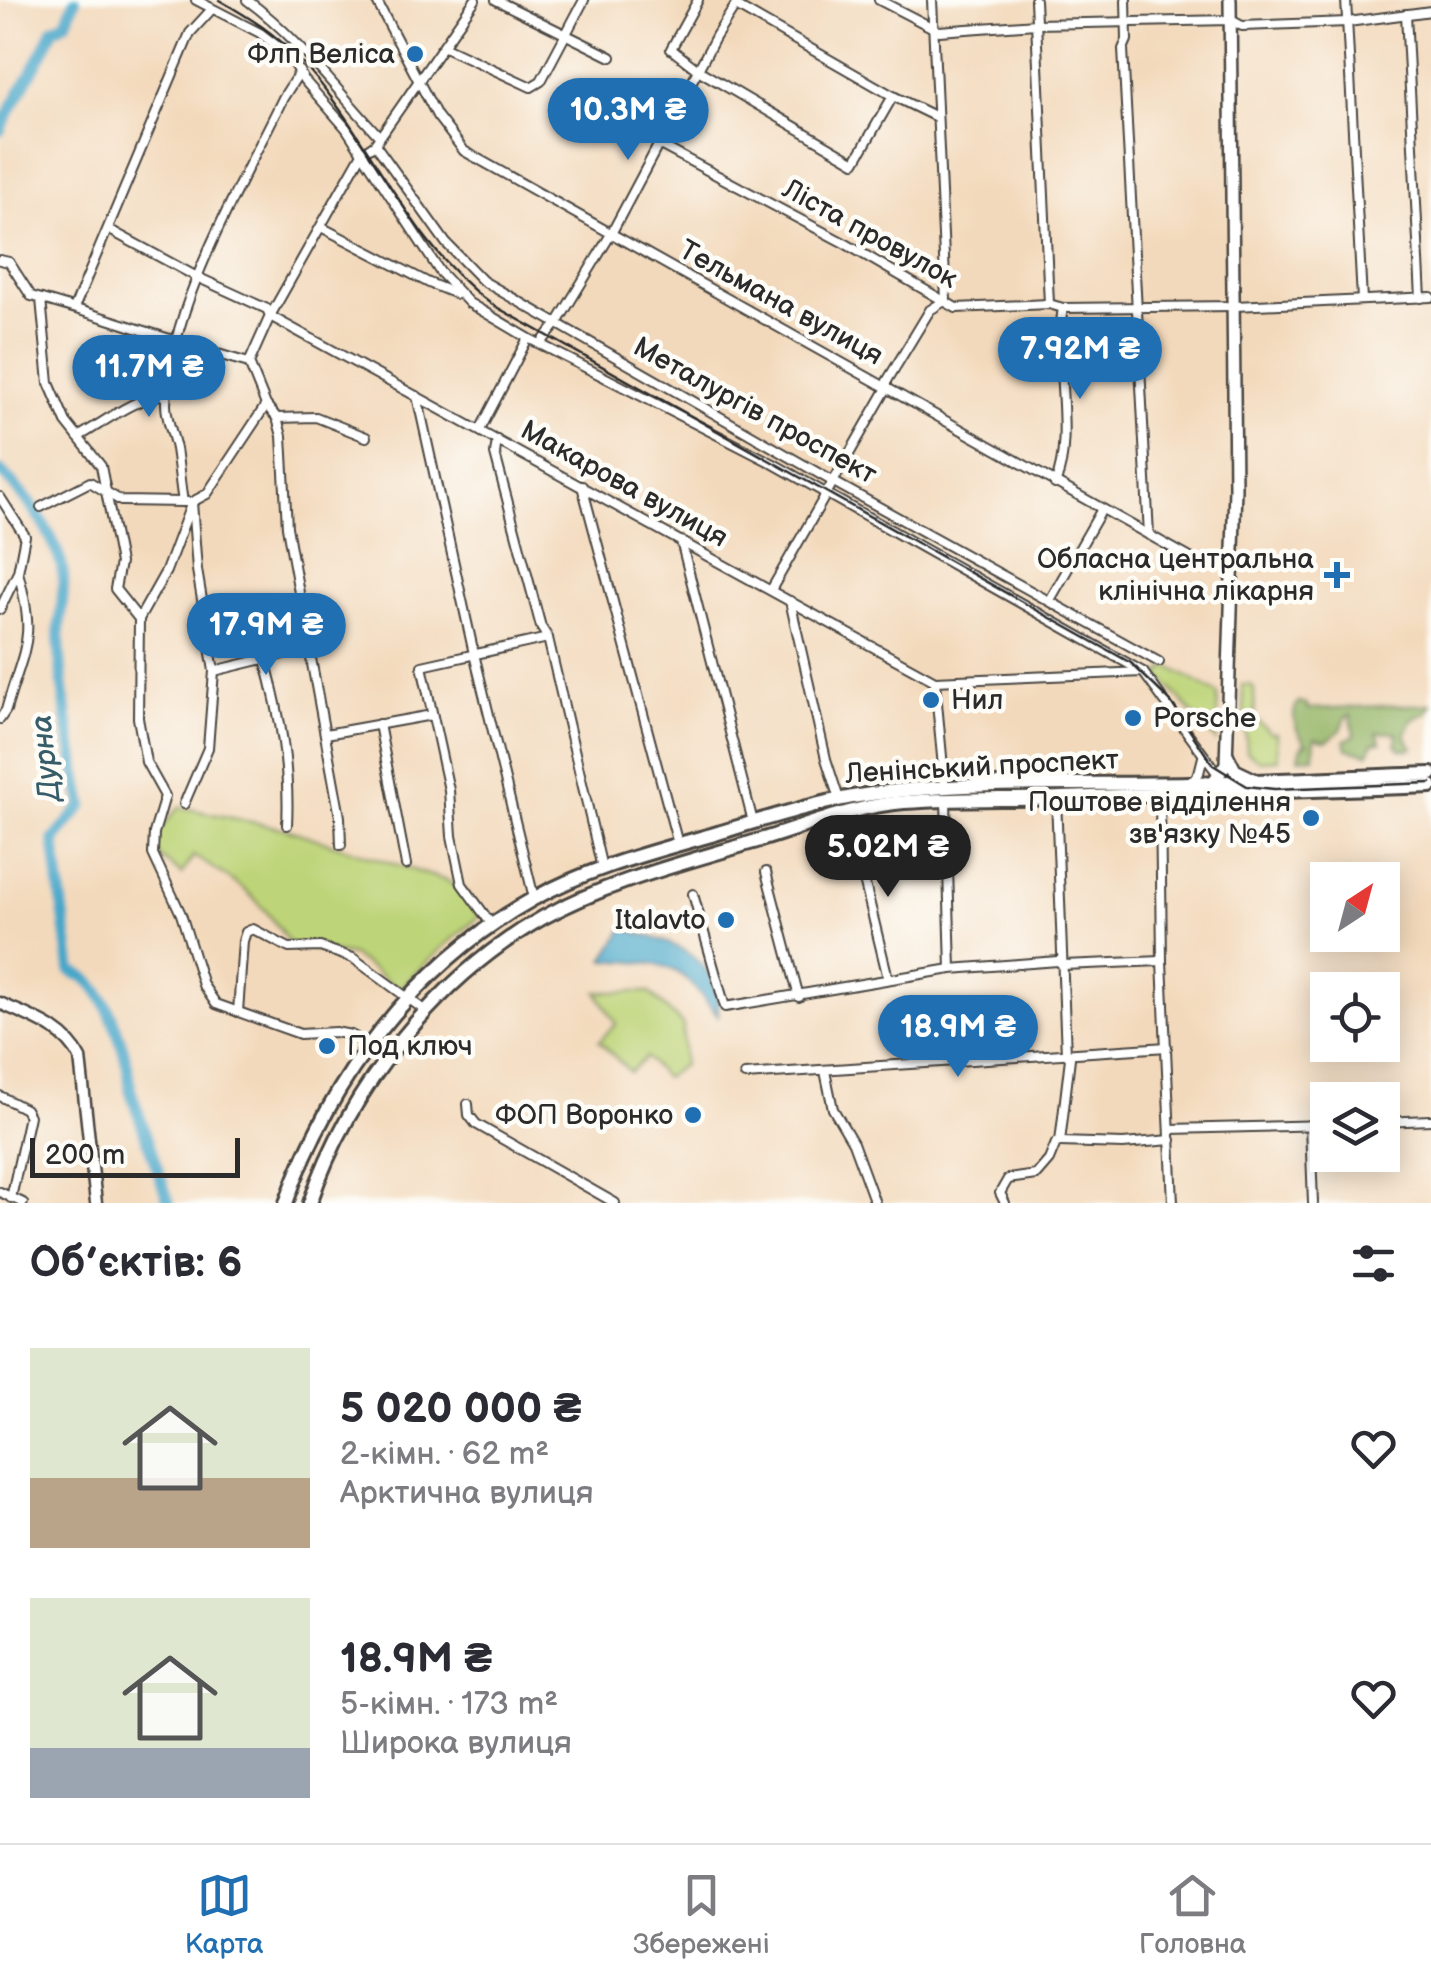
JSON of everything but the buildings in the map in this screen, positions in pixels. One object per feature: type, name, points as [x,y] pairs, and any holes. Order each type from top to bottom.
[{"type":"main road","points":[[1219,778],[1228,754],[1234,570],[1230,0]]},
{"type":"main road","points":[[1228,754],[1236,770],[1256,780]]},
{"type":"main road","name":"Ленінський проспект","points":[[310,1203],[325,1160],[345,1122],[372,1080],[427,1012],[493,952],[545,917],[599,891],[874,807],[946,795],[1160,795],[1219,778],[1431,774]]},
{"type":"main road","name":"Ленінський проспект","points":[[286,1203],[308,1142],[353,1067],[409,998],[436,970],[492,925],[534,898],[602,868],[839,799],[1188,788],[1266,792],[1431,786]]},
{"type":"main road","points":[[667,868],[660,865],[657,856],[673,846]]},
{"type":"main road","points":[[644,855],[653,858],[656,866],[652,873]]},
{"type":"street","points":[[196,0],[277,45],[300,70],[460,295]]},
{"type":"street","name":"Металургів проспект","points":[[247,0],[314,61],[377,140],[464,264],[483,281],[1159,662]]},
{"type":"street","name":"Тельмана вулиця","points":[[376,0],[443,124],[464,150],[1102,510],[1192,559],[1234,570]]},
{"type":"street","points":[[341,845],[326,734],[287,528],[282,436],[250,363],[270,316],[362,153],[377,140],[476,0]]},
{"type":"street","points":[[496,0],[610,57]]},
{"type":"street","points":[[445,47],[531,87],[541,81],[584,0]]},
{"type":"street","points":[[698,0],[671,49],[698,70],[856,162],[893,96]]},
{"type":"street","points":[[879,0],[933,28],[1231,20],[1242,26],[1348,22],[1431,11]]},
{"type":"street","points":[[771,590],[887,388],[886,381],[930,310],[946,300],[932,0]]},
{"type":"street","points":[[1035,0],[1049,304]]},
{"type":"street","points":[[1126,0],[1127,40],[1123,49],[1149,535]]},
{"type":"street","points":[[1346,0],[1362,300]]},
{"type":"street","points":[[540,343],[556,325],[611,234],[737,3],[893,96],[936,117]]},
{"type":"street","points":[[74,306],[190,33],[212,9]]},
{"type":"street","points":[[1406,14],[1426,298]]},
{"type":"street","points":[[184,804],[208,748],[214,671],[187,502],[166,412],[167,394],[197,277],[300,70]]},
{"type":"street","name":"Ліста провулок","points":[[660,144],[956,308],[1049,304],[1063,308],[1235,306],[1426,298]]},
{"type":"street","points":[[321,227],[428,284],[460,295],[528,338],[772,463],[1143,672],[1219,778],[1247,790],[1266,792]]},
{"type":"street","name":"Макарова вулиця","points":[[108,229],[267,309],[270,316],[934,681]]},
{"type":"street","points":[[0,260],[9,262],[31,296],[74,306],[177,343],[250,363]]},
{"type":"street","points":[[41,298],[48,382],[58,408],[101,466],[120,563],[115,589],[139,619]]},
{"type":"street","points":[[1055,484],[1063,459],[1058,335],[1063,308]]},
{"type":"street","points":[[480,430],[528,338]]},
{"type":"street","points":[[78,437],[134,404],[167,394]]},
{"type":"street","points":[[417,396],[474,654],[534,898]]},
{"type":"street","points":[[41,507],[90,482],[122,501],[187,502],[207,494],[266,405]]},
{"type":"street","points":[[277,418],[316,417],[366,437]]},
{"type":"street","points":[[497,440],[495,454],[541,627],[548,638],[602,868]]},
{"type":"street","points":[[582,486],[673,846]]},
{"type":"street","points":[[0,498],[25,536],[18,572],[0,609]]},
{"type":"street","points":[[187,502],[166,571],[139,619],[138,718],[146,762],[165,796],[154,833],[153,854],[181,914],[202,984],[216,1004],[300,1034],[335,1032],[370,1045]]},
{"type":"street","points":[[1050,600],[1102,510]]},
{"type":"street","points":[[681,541],[753,822]]},
{"type":"street","points":[[0,719],[30,632],[28,605],[18,572]]},
{"type":"street","points":[[790,601],[826,759],[839,799]]},
{"type":"street","points":[[492,925],[462,884],[452,836],[449,790],[422,666],[548,638]]},
{"type":"street","points":[[214,671],[310,648]]},
{"type":"street","points":[[265,659],[281,719],[289,789],[287,825]]},
{"type":"street","points":[[950,969],[946,795],[934,681],[1143,672]]},
{"type":"street","points":[[326,734],[432,715]]},
{"type":"street","points":[[379,724],[406,865]]},
{"type":"street","points":[[1188,788],[1204,762],[1203,753]]},
{"type":"street","points":[[1160,795],[1162,961],[1173,1203]]},
{"type":"street","points":[[1056,798],[1066,1054],[1070,1058],[1060,1142]]},
{"type":"street","points":[[852,830],[888,978]]},
{"type":"street","points":[[766,872],[798,997]]},
{"type":"street","points":[[693,894],[724,1008],[950,969],[1058,961],[1063,965],[1162,961]]},
{"type":"street","points":[[238,1012],[243,941],[246,932],[253,929],[289,948],[320,947],[352,958],[427,1012]]},
{"type":"street","points":[[0,1003],[64,1035],[80,1058],[96,1203]]},
{"type":"street","points":[[745,1075],[1168,1047]]},
{"type":"street","points":[[825,1071],[833,1108],[853,1143],[875,1203]]},
{"type":"street","points":[[0,1096],[24,1108],[30,1116],[11,1198]]},
{"type":"street","points":[[468,1104],[469,1115],[476,1124],[615,1203]]},
{"type":"street","points":[[1400,1121],[1431,1120]]},
{"type":"street","points":[[1004,1203],[1000,1192],[1008,1179],[1036,1175],[1049,1160],[1056,1143],[1123,1144],[1171,1134],[1310,1125]]},
{"type":"street","points":[[1312,1172],[1313,1203]]},
{"type":"street","points":[[0,1192],[23,1203]]},
{"type":"green space","points":[[1168,666],[1218,694],[1216,741],[1159,675]]},
{"type":"green space","points":[[1242,685],[1254,689],[1255,719],[1270,733],[1277,733],[1278,759],[1259,760],[1247,752]]},
{"type":"green space","points":[[1299,702],[1307,704],[1308,709],[1431,704],[1427,712],[1412,720],[1405,735],[1413,748],[1410,750],[1400,749],[1396,744],[1397,732],[1377,733],[1381,742],[1373,743],[1368,754],[1347,749],[1345,740],[1354,736],[1351,715],[1327,741],[1315,738],[1314,757],[1299,758],[1302,745],[1307,744],[1295,724]]},
{"type":"green space","points":[[179,807],[286,829],[447,881],[464,891],[479,911],[477,919],[399,989],[353,956],[290,945],[248,893],[193,856],[182,874],[155,853],[156,834]]},
{"type":"green space","points":[[597,992],[649,992],[683,1025],[683,1065],[664,1078],[646,1057],[630,1072],[599,1041],[616,1024]]},
{"type":"water","points":[[624,929],[676,946],[703,966],[712,979],[718,1016],[682,975],[671,969],[604,960]]},
{"type":"waterway","name":"Дурна","points":[[0,130],[53,29],[66,22],[75,0]]},
{"type":"waterway","name":"Дурна","points":[[0,471],[43,523],[62,569],[60,657],[83,805],[54,840],[71,971],[94,986],[110,1013],[130,1089],[169,1203]]},
{"type":"tram line","points":[[219,0],[262,27],[300,60],[348,121],[435,250],[491,304],[1131,663],[1170,701],[1213,765],[1247,786],[1274,789],[1431,783]]},
{"type":"place","name":"Флп Веліса","points":[[415,54]]},
{"type":"place","name":"Обласна центральна клінічна лікарня","points":[[1337,575]]},
{"type":"place","name":"Нил","points":[[931,700]]},
{"type":"place","name":"Porsche","points":[[1133,718]]},
{"type":"place","name":"Поштове відділення зв'язку №45","points":[[1311,818]]},
{"type":"place","name":"Italavto","points":[[726,920]]},
{"type":"place","name":"Под ключ","points":[[327,1046]]},
{"type":"place","name":"ФОП Воронко","points":[[693,1115]]}]
